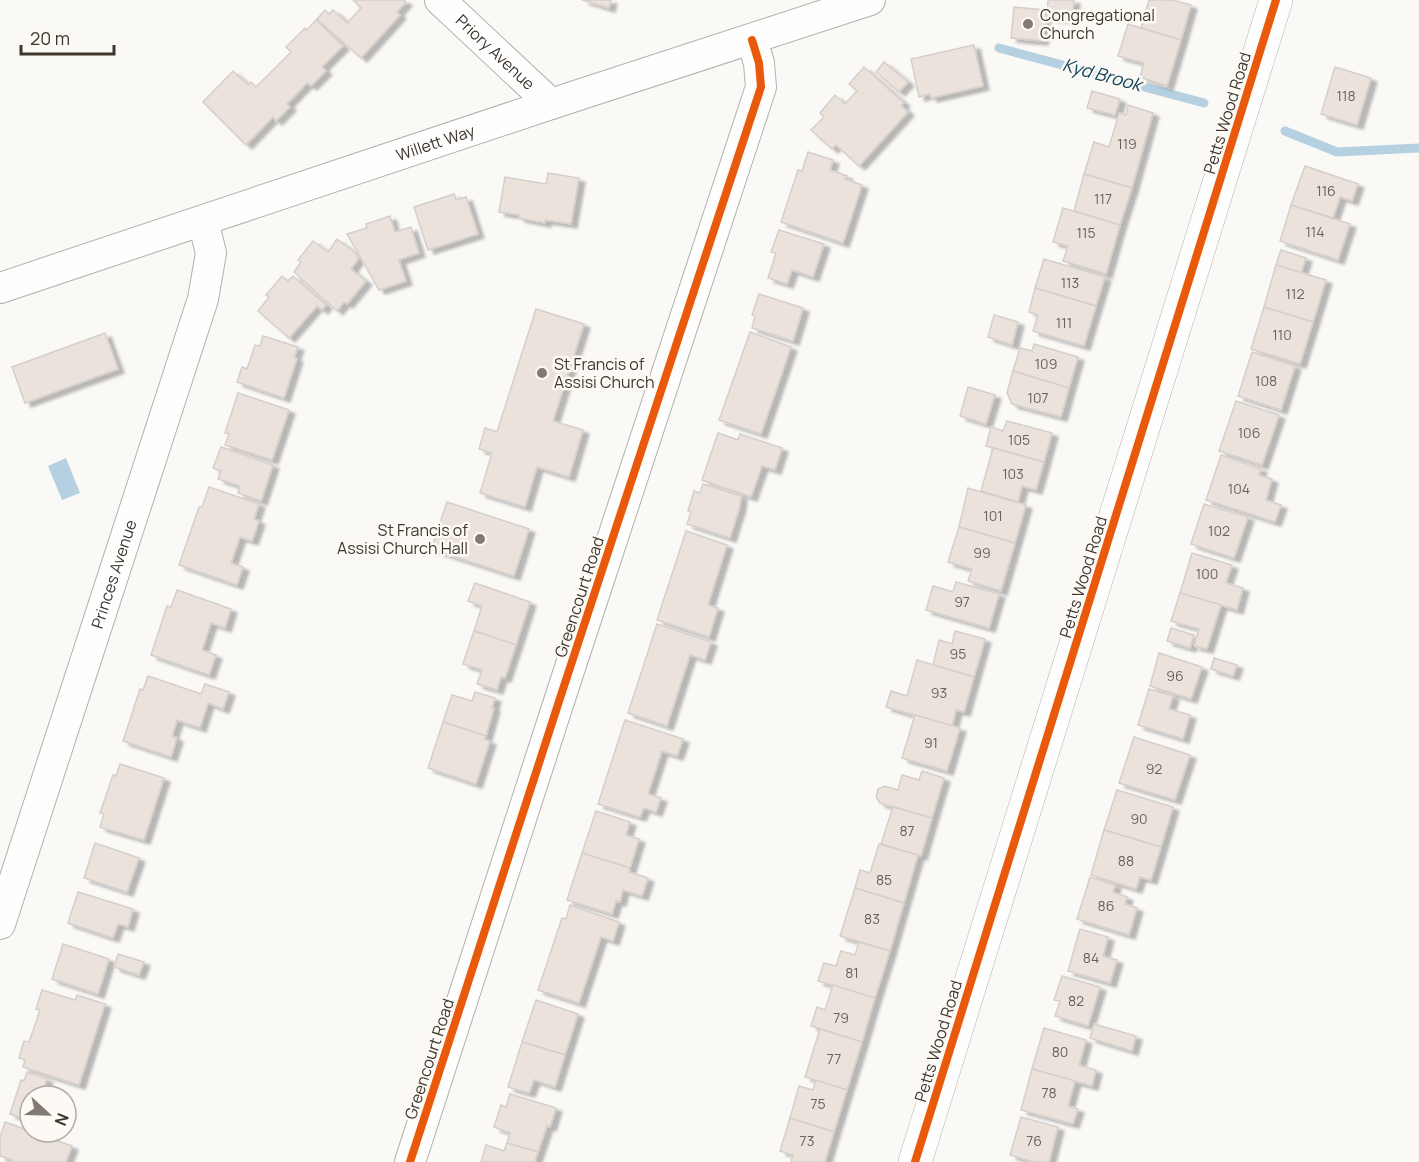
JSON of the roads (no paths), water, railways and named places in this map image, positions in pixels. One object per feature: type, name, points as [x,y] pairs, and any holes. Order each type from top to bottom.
[{"type":"street","name":"Priory Avenue","points":[[440,0],[551,104]]},
{"type":"street","name":"Willett Way","points":[[0,288],[870,0]]},
{"type":"street","name":"Petts Wood Road","points":[[915,1162],[1276,0]]},
{"type":"street","name":"Greencourt Road","points":[[410,1162],[555,712],[761,87],[759,63],[752,40]]},
{"type":"street","name":"Princes Avenue","points":[[0,924],[203,298],[212,253],[203,221]]},
{"type":"water","points":[[66,458],[80,493],[62,500],[48,466]]},
{"type":"waterway","name":"Kyd Brook","points":[[999,48],[1204,103]]},
{"type":"waterway","name":"Kyd Brook","points":[[1285,131],[1337,152],[1419,148]]},
{"type":"place","name":"Congregational Church","points":[[1028,24]]},
{"type":"place","name":"St Francis of Assisi Church","points":[[542,373]]},
{"type":"place","name":"St Francis of Assisi Church Hall","points":[[480,539]]}]
